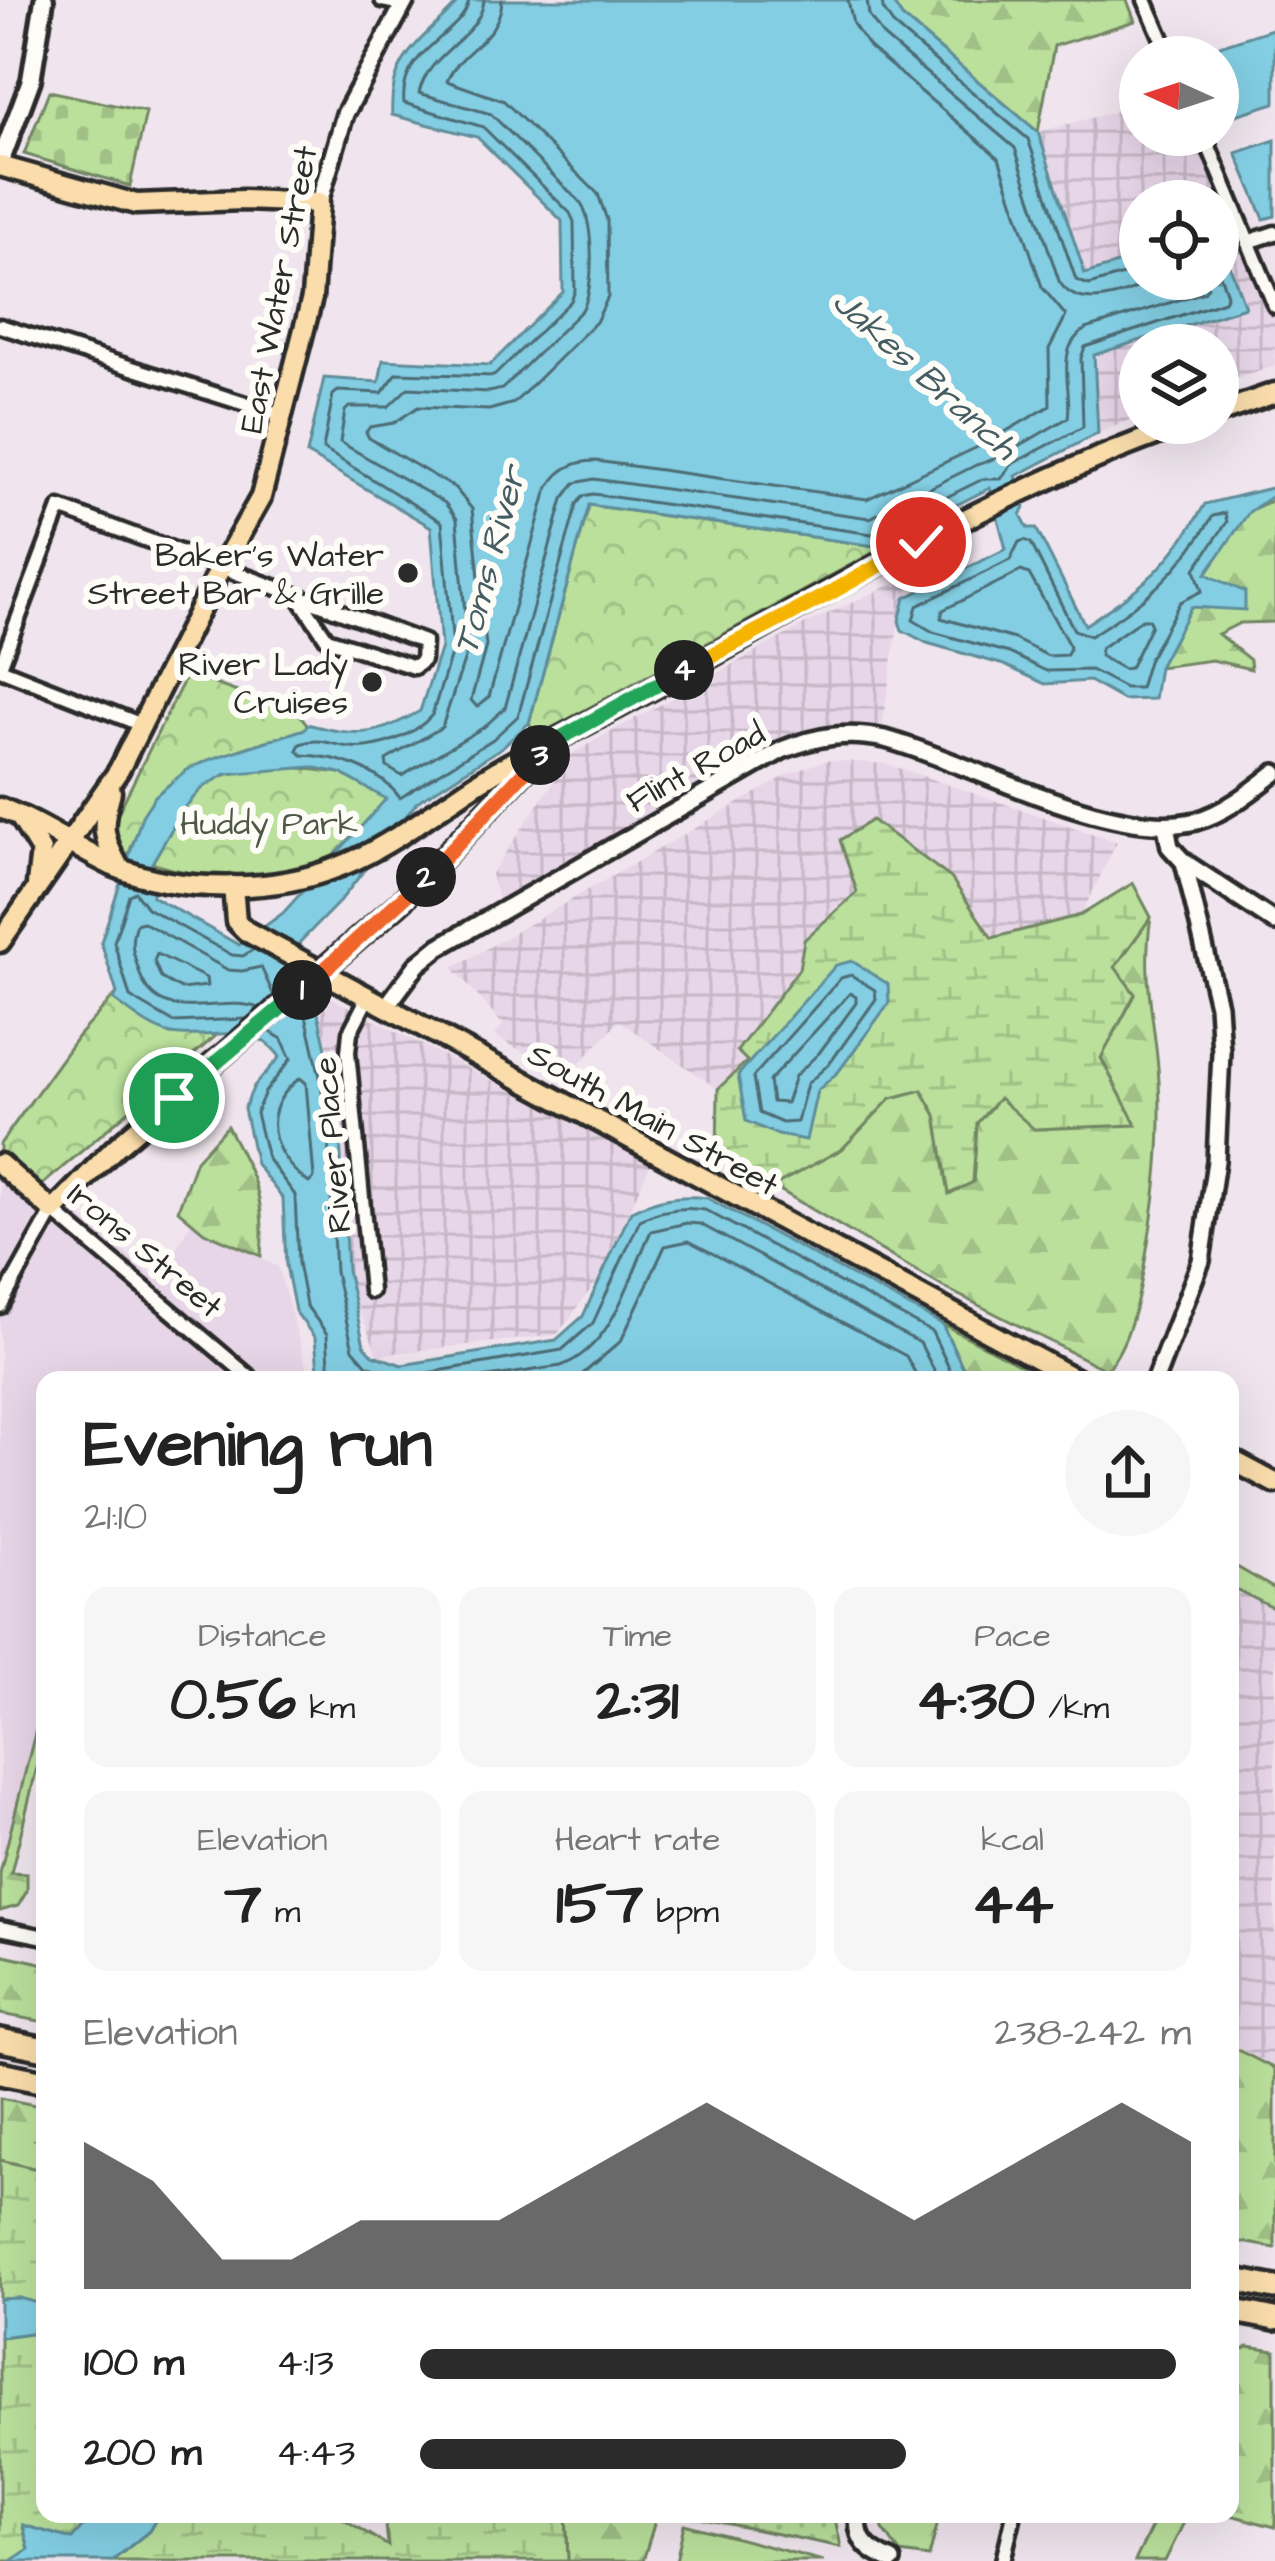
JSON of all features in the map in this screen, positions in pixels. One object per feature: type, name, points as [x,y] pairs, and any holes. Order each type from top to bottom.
[{"type":"highway","points":[[0,2040],[36,2047]]},
{"type":"highway","points":[[0,2073],[36,2080]]},
{"type":"highway","points":[[1239,2269],[1275,2276]]},
{"type":"highway","points":[[1239,2281],[1275,2288]]},
{"type":"highway","points":[[1239,2312],[1275,2318]]},
{"type":"main road","points":[[44,0],[31,80],[0,164],[136,204],[319,203]]},
{"type":"main road","name":"East Water Street","points":[[0,942],[119,770],[261,497],[312,298],[319,203]]},
{"type":"main road","points":[[1239,406],[1275,393]]},
{"type":"main road","points":[[9,811],[120,868],[154,879],[233,886],[293,881],[344,866],[394,841],[478,783],[965,521],[1138,444]]},
{"type":"main road","points":[[53,1211],[115,1148],[316,978],[430,872],[548,745]]},
{"type":"main road","points":[[119,770],[104,817],[104,833],[120,868]]},
{"type":"main road","points":[[9,811],[41,851],[41,875],[30,900]]},
{"type":"main road","name":"South Main Street","points":[[233,886],[236,921],[304,963],[316,978],[386,1007],[1060,1371]]},
{"type":"main road","name":"Irons Street","points":[[0,1164],[53,1211]]},
{"type":"main road","points":[[1239,1464],[1275,1483]]},
{"type":"street","points":[[382,0],[405,2]]},
{"type":"street","points":[[1145,0],[1161,36]]},
{"type":"street","name":"East Water Street","points":[[319,203],[345,114],[405,2]]},
{"type":"street","points":[[1213,156],[1275,306]]},
{"type":"street","points":[[1248,242],[1275,233]]},
{"type":"street","points":[[0,326],[283,416]]},
{"type":"street","points":[[142,725],[0,668],[60,508],[424,642],[424,660],[414,667],[327,639],[298,596]]},
{"type":"street","name":"Flint Road","points":[[386,1007],[417,965],[439,947],[782,750],[808,740],[848,734],[884,739],[1105,816],[1166,826],[1200,820],[1275,773]]},
{"type":"street","points":[[1166,826],[1170,847],[1184,862],[1275,922]]},
{"type":"street","points":[[1158,1371],[1201,1261],[1216,1161],[1219,1005],[1184,862]]},
{"type":"street","name":"River Place","points":[[368,998],[350,1032],[348,1052],[371,1292]]},
{"type":"street","points":[[0,1306],[53,1211]]},
{"type":"street","name":"Irons Street","points":[[53,1211],[242,1371]]},
{"type":"street","points":[[0,1928],[36,1935]]},
{"type":"street","points":[[859,2523],[859,2537],[871,2551],[892,2561]]},
{"type":"street","points":[[1003,2561],[1012,2523]]},
{"type":"shaded area","points":[[1119,111],[1119,156],[1215,156],[1225,180],[1119,180],[1119,263],[1085,274],[1038,132]]},
{"type":"shaded area","points":[[1239,213],[1275,298],[1275,366],[1239,378],[1239,324],[1191,324],[1244,307],[1239,293]]},
{"type":"shaded area","points":[[1119,347],[1119,424],[1098,433],[1093,355]]},
{"type":"shaded area","points":[[908,577],[882,728],[828,727],[779,737],[498,900],[491,874],[573,753],[809,622]]},
{"type":"shaded area","points":[[827,760],[887,764],[1117,842],[1081,915],[991,938],[951,878],[872,821],[840,840],[857,891],[804,940],[799,969],[737,1050],[748,1061],[718,1089],[619,1021],[568,1076],[494,1036],[503,1025],[453,968],[789,774]]},
{"type":"shaded area","points":[[326,995],[651,1163],[597,1281],[557,1335],[378,1355],[346,1279],[343,1116],[318,1005]]},
{"type":"shaded area","points":[[0,1154],[159,1280],[191,1222],[278,1267],[307,1371],[36,1371],[36,1725],[0,1872]]},
{"type":"shaded area","points":[[1239,1591],[1275,1609],[1275,2067],[1239,2048]]},
{"type":"green space","points":[[891,0],[1127,0],[1135,21],[1054,46],[1038,132],[902,17]]},
{"type":"green space","points":[[49,91],[146,112],[130,186],[24,154]]},
{"type":"green space","points":[[1275,499],[1275,622],[1240,623],[1218,634],[1250,660],[1251,669],[1212,660],[1159,667],[1205,574],[1249,511]]},
{"type":"green space","points":[[589,505],[875,546],[876,551],[537,736],[529,723]]},
{"type":"green space","name":"Huddy Park","points":[[187,674],[299,714],[306,729],[220,757],[176,782],[157,801],[128,856],[124,855],[112,829],[114,821]]},
{"type":"green space","name":"Huddy Park","points":[[292,767],[340,773],[387,798],[336,854],[295,871],[220,876],[152,863],[200,790],[241,771]]},
{"type":"green space","points":[[872,820],[951,878],[992,938],[1081,915],[1133,883],[1151,917],[1115,967],[1135,994],[1101,1058],[1136,1125],[1034,1129],[999,1098],[977,1123],[973,1182],[949,1194],[936,1115],[922,1090],[891,1098],[842,1149],[773,1186],[717,1156],[718,1089],[747,1061],[737,1051],[799,969],[804,940],[857,892],[840,840]]},
{"type":"green space","points":[[1151,917],[1148,981],[1160,1106],[1157,1175],[1135,1308],[1121,1348],[1106,1370],[943,1287],[773,1186],[842,1149],[891,1098],[922,1090],[936,1115],[949,1193],[973,1182],[977,1123],[999,1098],[1135,1124],[1101,1058],[1135,995],[1115,967]]},
{"type":"green space","points":[[117,993],[170,1034],[218,1034],[41,1186],[0,1154],[0,1144],[78,1036]]},
{"type":"green space","points":[[227,1126],[256,1188],[262,1218],[261,1256],[204,1232],[178,1210],[196,1160]]},
{"type":"green space","points":[[942,1324],[1032,1371],[980,1371],[963,1368]]},
{"type":"green space","points":[[1239,1568],[1275,1589],[1275,1609],[1239,1591]]},
{"type":"green space","points":[[36,1729],[36,1772],[11,1873],[27,1874],[27,1891],[18,1906],[0,1911],[0,1873]]},
{"type":"green space","points":[[0,1954],[36,1962],[36,2020],[0,2014]]},
{"type":"green space","points":[[1239,2051],[1275,2069],[1275,2248],[1239,2242]]},
{"type":"green space","points":[[0,2098],[36,2105],[36,2169],[0,2160]]},
{"type":"green space","points":[[0,2160],[36,2169],[36,2303],[0,2299]]},
{"type":"green space","points":[[36,2332],[36,2523],[86,2523],[72,2539],[23,2527],[29,2549],[11,2561],[0,2561],[0,2337]]},
{"type":"green space","points":[[1248,2347],[1275,2351],[1275,2527],[1239,2517],[1239,2352]]},
{"type":"green space","points":[[154,2523],[350,2523],[388,2546],[386,2523],[566,2523],[568,2561],[112,2561]]},
{"type":"green space","points":[[566,2523],[654,2523],[643,2561],[568,2561]]},
{"type":"green space","points":[[724,2523],[836,2523],[841,2547]]},
{"type":"green space","points":[[882,2523],[938,2523],[929,2557],[900,2553]]},
{"type":"green space","points":[[1154,2523],[1184,2523],[1165,2561],[1135,2561]]},
{"type":"green space","points":[[684,2524],[823,2561],[676,2561]]},
{"type":"water","points":[[460,0],[891,0],[902,17],[1038,132],[1085,274],[1119,263],[1119,300],[1239,300],[1239,291],[1245,307],[1192,324],[1119,324],[1119,347],[1094,355],[1098,433],[1016,476],[1025,507],[1021,515],[1028,528],[1036,528],[1085,625],[1154,574],[1205,504],[1275,487],[1275,494],[1249,512],[1206,574],[1245,592],[1245,610],[1191,607],[1159,667],[1154,699],[1123,700],[1089,681],[1045,684],[902,630],[899,621],[905,598],[1006,549],[990,488],[875,546],[589,505],[529,723],[501,748],[417,802],[341,900],[300,942],[291,975],[313,991],[332,1075],[347,1270],[364,1345],[373,1355],[402,1365],[556,1340],[583,1316],[631,1211],[649,1203],[697,1197],[707,1198],[942,1324],[963,1368],[980,1371],[318,1371],[315,1338],[295,1311],[286,1265],[283,1199],[256,1164],[244,1109],[254,1086],[280,1057],[269,1045],[244,1034],[164,1032],[114,1000],[117,993],[101,942],[142,816],[155,796],[188,769],[305,729],[307,724],[365,732],[420,711],[441,647],[431,527],[307,454],[324,378],[379,382],[383,360],[490,365],[563,292],[562,221],[477,137],[392,115],[396,77],[411,50]],"holes":[[[311,767],[340,773],[386,799],[283,913],[239,945],[152,896],[152,863],[183,810],[202,788],[226,774]]]},
{"type":"water","points":[[1275,28],[1275,103],[1239,114],[1239,40]]},
{"type":"water","points":[[1275,140],[1275,216],[1264,219],[1239,152]]},
{"type":"water","points":[[852,961],[888,984],[889,1003],[839,1071],[817,1091],[806,1140],[778,1135],[746,1121],[738,1075],[836,965]]},
{"type":"water","points":[[0,2299],[36,2303],[36,2332],[0,2337]]},
{"type":"water","points":[[86,2523],[154,2523],[112,2561],[11,2561],[29,2549],[23,2525],[72,2539]]},
{"type":"place","name":"Baker's Water Street Bar & Grille","points":[[408,573]]},
{"type":"place","name":"River Lady Cruises","points":[[372,682]]},
{"type":"route","points":[[174,1098],[401,901],[548,745],[921,542]]},
{"type":"water label","name":"Jakes Branch","points":[[926,373]]},
{"type":"water label","name":"Toms River","points":[[488,560]]}]
